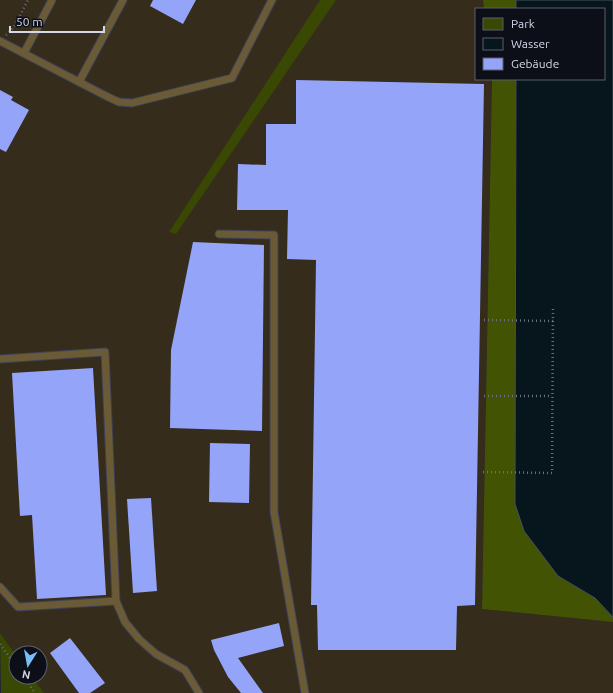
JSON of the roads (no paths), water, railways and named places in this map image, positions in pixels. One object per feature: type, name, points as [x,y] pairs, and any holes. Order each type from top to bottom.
[{"type":"lane","points":[[24,53],[52,0]]},
{"type":"lane","points":[[79,82],[123,0]]},
{"type":"lane","points":[[0,41],[108,97],[119,102],[132,103],[232,78],[272,0]]},
{"type":"lane","points":[[219,234],[274,235],[274,512],[305,693]]},
{"type":"lane","points":[[0,359],[105,352],[116,601],[125,622],[139,639],[156,654],[185,670],[199,693]]},
{"type":"lane","points":[[0,587],[18,607],[116,601]]},
{"type":"water","points":[[516,0],[613,0],[613,617],[595,598],[558,576],[524,531],[515,504],[516,80],[605,80],[605,8],[516,8]]}]
